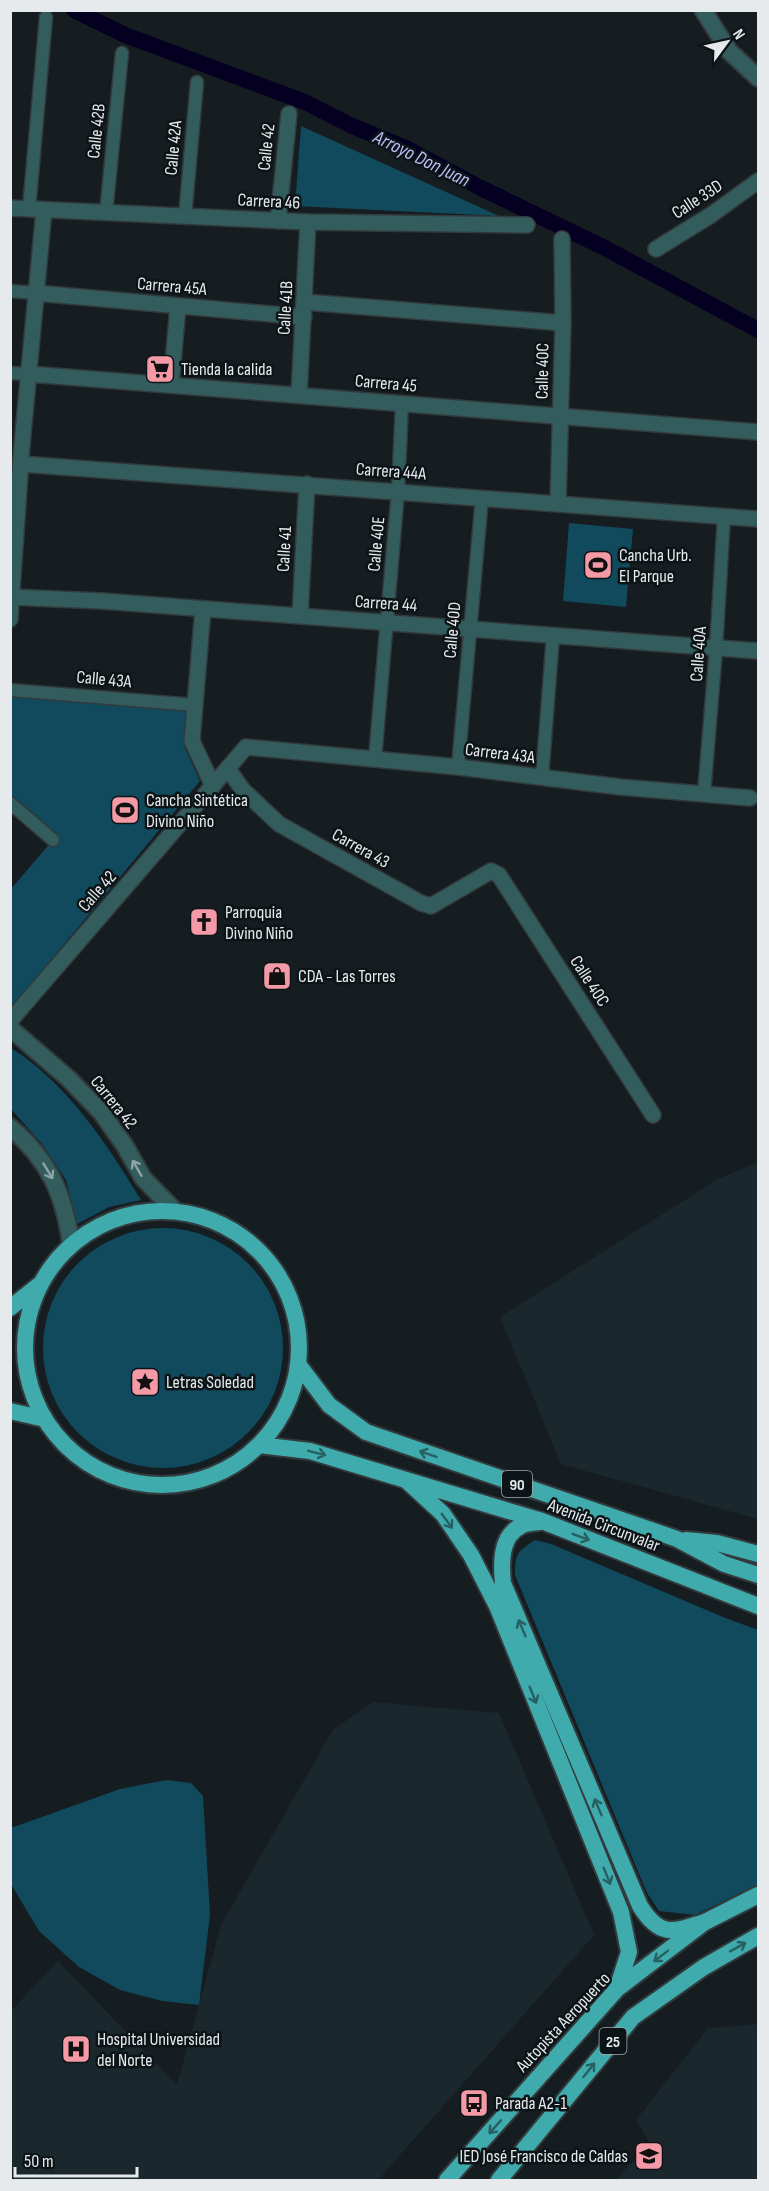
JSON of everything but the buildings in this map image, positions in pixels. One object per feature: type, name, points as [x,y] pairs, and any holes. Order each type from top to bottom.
[{"type":"highway","points":[[147,1211],[175,1211],[202,1217],[226,1227],[249,1243],[268,1262],[283,1285],[293,1310],[298,1337],[298,1364],[285,1408],[273,1428],[259,1445],[235,1464],[207,1478],[177,1484],[146,1484],[116,1477],[88,1463],[64,1443],[45,1419],[33,1393],[26,1366],[26,1347],[30,1310],[40,1284],[49,1269],[71,1244],[94,1228],[120,1217],[147,1211]]},
{"type":"highway","points":[[10,1308],[40,1284]]},
{"type":"highway","name":"Avenida Circunvalar","points":[[298,1364],[329,1405],[366,1432],[677,1539],[724,1564],[759,1575]]},
{"type":"highway","points":[[10,1411],[45,1419]]},
{"type":"highway","name":"Avenida Circunvalar","points":[[259,1445],[310,1451],[542,1521],[759,1606]]},
{"type":"highway","points":[[406,1480],[443,1514],[471,1556],[497,1606],[621,1912],[629,1952],[617,1989]]},
{"type":"highway","points":[[542,1521],[520,1526],[507,1539],[500,1562],[503,1583],[640,1906],[650,1922],[661,1929],[678,1930],[705,1922]]},
{"type":"highway","points":[[677,1539],[717,1543],[759,1554]]},
{"type":"highway","name":"Autopista Aeropuerto","points":[[447,2181],[617,1989],[705,1922],[759,1895]]},
{"type":"highway","name":"25","points":[[499,2181],[633,2017],[704,1966],[759,1936]]},
{"type":"street","points":[[703,10],[729,51],[759,78]]},
{"type":"street","points":[[10,618],[14,519],[21,464],[16,445],[29,374],[36,293],[37,210],[46,17]]},
{"type":"street","name":"Calle 42B","points":[[106,213],[122,53]]},
{"type":"street","name":"Calle 42A","points":[[185,217],[196,82]]},
{"type":"street","name":"Calle 42","points":[[278,221],[289,114]]},
{"type":"street","name":"Calle 33D","points":[[656,249],[711,215],[759,181]]},
{"type":"street","name":"Carrera 46","points":[[10,208],[308,222],[527,225]]},
{"type":"street","name":"Calle 41B","points":[[299,395],[308,222]]},
{"type":"street","name":"Calle 40C","points":[[558,503],[563,323],[562,239]]},
{"type":"street","points":[[10,291],[36,293]]},
{"type":"street","name":"Carrera 45A","points":[[36,293],[178,306],[563,323]]},
{"type":"street","points":[[171,385],[178,306]]},
{"type":"street","name":"Carrera 45","points":[[10,373],[759,432]]},
{"type":"street","name":"Calle 40E","points":[[375,759],[398,491],[402,404]]},
{"type":"street","name":"Carrera 44A","points":[[21,464],[759,519]]},
{"type":"street","name":"Calle 41","points":[[300,616],[307,484]]},
{"type":"street","name":"Calle 40D","points":[[458,767],[482,497]]},
{"type":"street","name":"Calle 40A","points":[[704,795],[716,649],[723,516]]},
{"type":"street","name":"Carrera 44","points":[[11,597],[300,616],[759,651]]},
{"type":"street","points":[[203,609],[192,741],[213,786]]},
{"type":"street","points":[[542,777],[553,636]]},
{"type":"street","name":"Calle 43A","points":[[10,690],[195,705]]},
{"type":"street","name":"Calle 42","points":[[10,1021],[246,747]]},
{"type":"street","name":"Carrera 43A","points":[[246,747],[458,767],[620,787],[750,798]]},
{"type":"street","name":"Carrera 43","points":[[228,769],[243,790],[279,824],[421,903],[431,906],[491,871]]},
{"type":"street","points":[[10,803],[53,840]]},
{"type":"street","name":"Calle 40C","points":[[491,871],[499,874],[653,1115]]},
{"type":"street","name":"Carrera 42","points":[[10,1028],[69,1079],[101,1112],[125,1146],[143,1178],[175,1211]]},
{"type":"street","points":[[10,1127],[28,1142],[58,1187],[68,1216],[71,1244]]},
{"type":"shaded area","points":[[301,126],[499,216],[295,206]]},
{"type":"shaded area","name":"Cancha Urb. El Parque","points":[[569,523],[633,529],[626,607],[563,601]]},
{"type":"shaded area","points":[[12,696],[194,710],[185,748],[200,781],[11,1008],[11,889],[57,835],[11,796],[10,698]]},
{"type":"shaded area","points":[[11,1048],[31,1062],[68,1097],[100,1137],[141,1200],[109,1207],[77,1224],[66,1180],[42,1144],[11,1109]]},
{"type":"shaded area","points":[[758,1162],[758,1519],[561,1464],[500,1317],[718,1179]]},
{"type":"shaded area","points":[[163,1228],[186,1230],[209,1237],[230,1248],[248,1263],[263,1281],[274,1302],[281,1325],[283,1348],[281,1371],[274,1394],[263,1415],[248,1433],[230,1448],[209,1459],[186,1466],[163,1468],[140,1466],[117,1459],[96,1448],[78,1433],[63,1415],[52,1394],[45,1371],[43,1348],[45,1325],[52,1302],[63,1281],[78,1263],[96,1248],[117,1237],[140,1230]]},
{"type":"shaded area","points":[[535,1540],[551,1544],[758,1630],[758,1885],[695,1915],[659,1911],[647,1893],[515,1575],[518,1554]]},
{"type":"shaded area","points":[[373,1702],[499,1713],[594,1935],[378,2180],[16,2180],[10,2175],[10,2012],[58,1961],[177,2085],[221,1925],[333,1730]]},
{"type":"shaded area","points":[[166,1780],[191,1783],[203,1796],[210,1915],[199,2005],[162,2001],[120,1990],[79,1967],[39,1931],[11,1884],[11,1828],[120,1789]]},
{"type":"shaded area","points":[[758,2024],[758,2180],[616,2180],[630,2164],[652,2147],[636,2120],[708,2028]]},
{"type":"waterway","name":"Arroyo Don Juan","points":[[74,10],[125,35],[305,102],[350,125],[408,149],[479,187],[603,247],[758,330]]},
{"type":"place","name":"Tienda la calida","points":[[160,369]]},
{"type":"place","name":"Cancha Urb. El Parque","points":[[598,565]]},
{"type":"place","name":"Cancha Sintética Divino Niño","points":[[125,810]]},
{"type":"place","name":"Parroquia Divino Niño","points":[[204,922]]},
{"type":"place","name":"CDA - Las Torres","points":[[277,976]]},
{"type":"place","name":"Letras Soledad","points":[[145,1382]]},
{"type":"place","name":"Hospital Universidad del Norte","points":[[76,2049]]},
{"type":"place","name":"Parada A2-1","points":[[474,2103]]},
{"type":"place","name":"IED José Francisco de Caldas","points":[[649,2156]]}]
